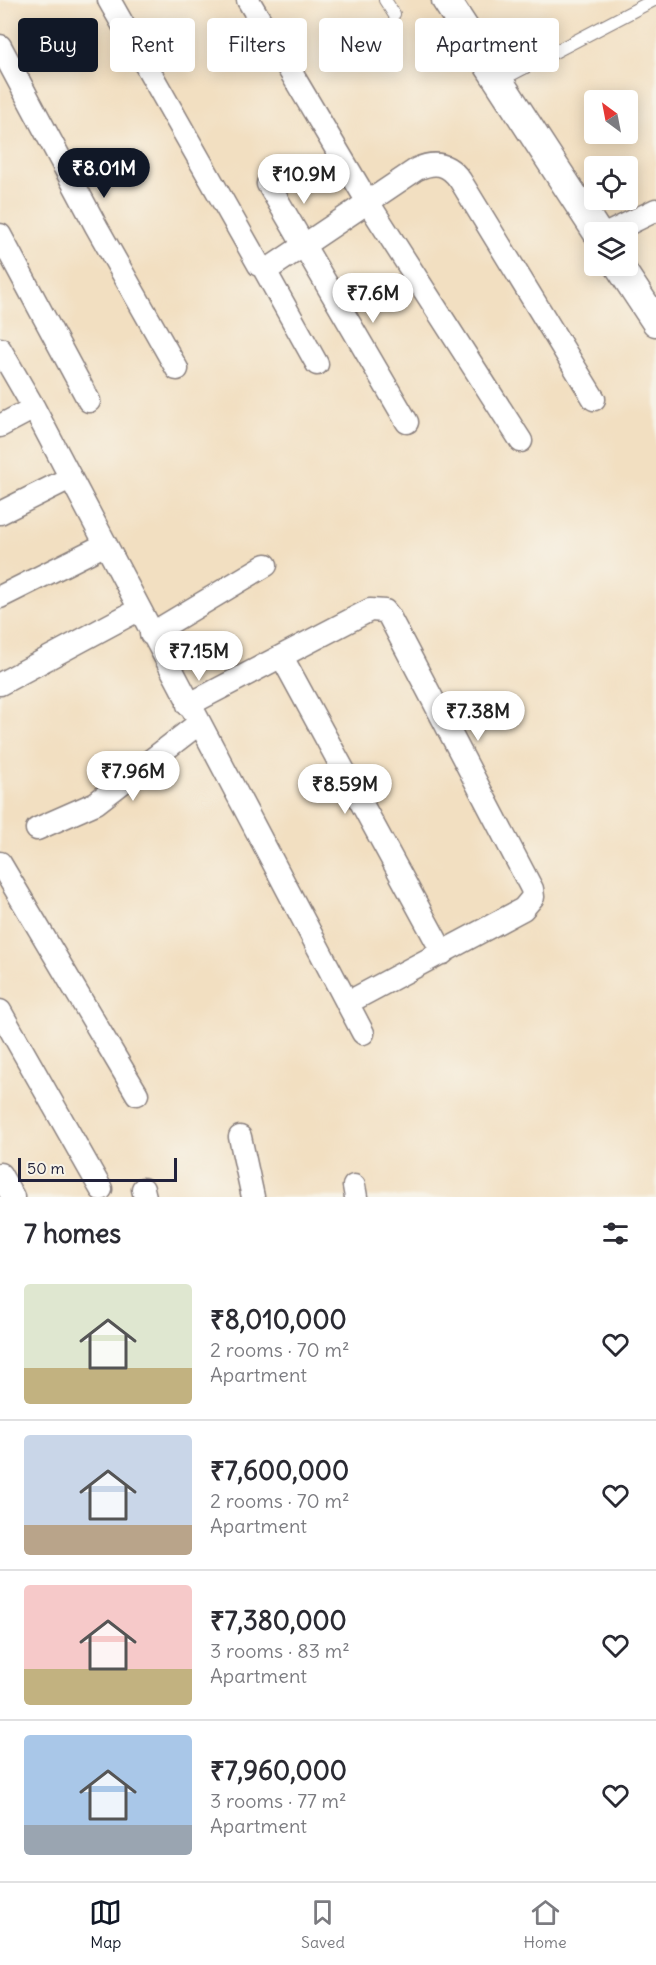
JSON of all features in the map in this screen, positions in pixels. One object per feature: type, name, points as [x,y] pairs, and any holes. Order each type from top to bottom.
[{"type":"street","points":[[109,0],[232,223],[259,265],[263,267],[318,364]]},
{"type":"street","points":[[446,0],[591,222]]},
{"type":"street","points":[[255,2],[369,204],[521,441]]},
{"type":"street","points":[[0,46],[96,226],[126,274],[177,369]]},
{"type":"street","points":[[263,267],[273,266],[426,165],[445,166],[454,172],[594,399]]},
{"type":"street","points":[[268,184],[407,423]]},
{"type":"street","points":[[631,222],[656,210]]},
{"type":"street","points":[[0,235],[89,401]]},
{"type":"street","points":[[626,276],[656,321]]},
{"type":"street","points":[[0,349],[34,408],[138,610],[363,1034]]},
{"type":"street","points":[[0,426],[34,408]]},
{"type":"street","points":[[0,513],[70,478]]},
{"type":"street","points":[[0,597],[105,545]]},
{"type":"street","points":[[151,634],[266,565]]},
{"type":"street","points":[[37,829],[96,803],[193,714],[282,657],[370,610],[378,609],[389,616],[532,889],[533,897],[522,909],[347,1003]]},
{"type":"street","points":[[0,684],[138,610]]},
{"type":"street","points":[[282,657],[443,953]]},
{"type":"street","points":[[0,863],[137,1094]]},
{"type":"street","points":[[0,1011],[101,1189]]},
{"type":"street","points":[[240,1137],[253,1197]]},
{"type":"street","points":[[0,1174],[13,1197]]},
{"type":"lane","points":[[385,0],[394,14]]},
{"type":"lane","points":[[499,81],[654,0]]}]
